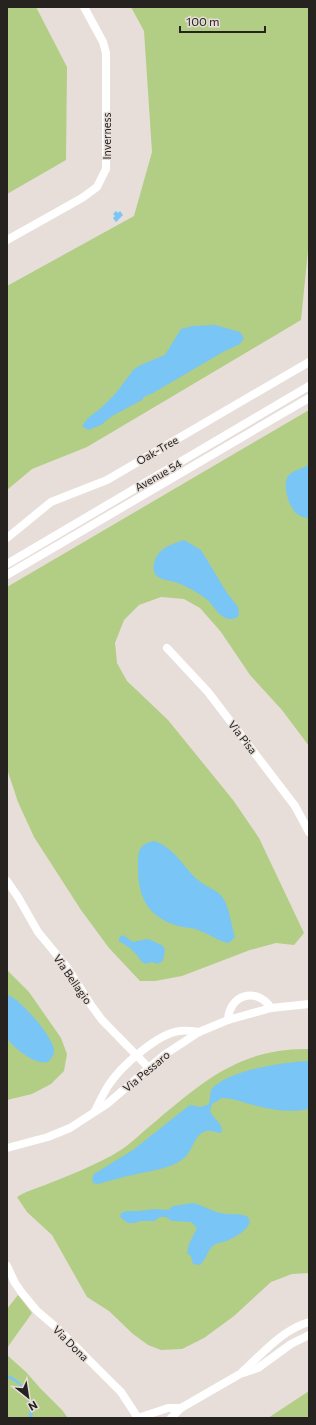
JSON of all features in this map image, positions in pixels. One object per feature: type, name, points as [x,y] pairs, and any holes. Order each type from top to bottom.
[{"type":"street","name":"Inverness","points":[[7,240],[87,195],[97,187],[106,169],[106,53],[103,42],[84,7]]},
{"type":"street","name":"Oak-Tree","points":[[7,538],[51,502],[107,480],[309,362]]},
{"type":"street","name":"Avenue 54","points":[[7,564],[309,386]]},
{"type":"street","name":"Avenue 54","points":[[7,575],[309,398]]},
{"type":"street","name":"Via Pisa","points":[[167,648],[213,698],[295,806],[309,832]]},
{"type":"street","name":"Via Bellagio","points":[[7,881],[38,932],[66,966],[102,1020],[138,1055],[149,1068]]},
{"type":"street","points":[[228,1020],[228,1013],[231,1006],[236,1001],[248,995],[263,999],[270,1008]]},
{"type":"street","name":"Via Pessaro","points":[[7,1148],[48,1137],[70,1128],[107,1104],[164,1055],[199,1032],[228,1020],[270,1008],[309,1004]]},
{"type":"street","name":"Via Pessaro","points":[[94,1112],[109,1085],[125,1066],[151,1043],[180,1031],[199,1032]]},
{"type":"street","name":"Via Dona","points":[[7,1266],[15,1283],[37,1311],[121,1392],[138,1418]]},
{"type":"street","points":[[240,1374],[286,1332],[309,1322]]},
{"type":"street","points":[[171,1418],[181,1408],[240,1374],[258,1368],[291,1344],[309,1335]]},
{"type":"street","points":[[138,1418],[168,1408],[181,1408]]},
{"type":"green space","points":[[7,7],[36,7],[67,67],[66,160],[7,194]]},
{"type":"green space","points":[[131,7],[309,7],[309,241],[301,320],[87,447],[32,469],[7,490],[7,286],[134,216],[152,152],[144,31]]},
{"type":"green space","points":[[309,410],[309,746],[282,710],[250,675],[221,632],[200,608],[184,599],[161,597],[139,605],[124,620],[115,643],[117,663],[127,681],[168,720],[233,800],[259,838],[304,933],[294,945],[276,943],[250,950],[182,976],[155,981],[140,981],[109,948],[81,910],[34,837],[18,802],[7,769],[7,587]]},
{"type":"green space","points":[[7,970],[29,992],[61,1038],[67,1054],[64,1071],[51,1084],[32,1094],[7,1100]]},
{"type":"green space","points":[[309,1049],[309,1273],[292,1274],[271,1282],[234,1316],[204,1338],[182,1349],[161,1350],[148,1345],[133,1334],[109,1311],[87,1297],[52,1235],[27,1212],[17,1197],[104,1160],[116,1153],[186,1096],[222,1071],[261,1055],[284,1050]]},
{"type":"green space","points":[[18,1295],[32,1313],[7,1348],[7,1309]]},
{"type":"green space","points":[[7,1355],[26,1372],[68,1418],[7,1418]]},
{"type":"green space","points":[[309,1391],[309,1418],[268,1418]]},
{"type":"water","points":[[116,211],[118,213],[120,211],[123,215],[116,222],[113,218],[115,216],[113,214]]},
{"type":"water","points":[[215,325],[240,332],[244,338],[240,344],[223,352],[144,397],[142,400],[112,416],[101,425],[88,430],[82,426],[88,418],[116,393],[134,369],[165,355],[181,329],[193,326]]},
{"type":"water","points":[[309,465],[309,519],[298,515],[294,511],[287,495],[286,484],[291,473]]},
{"type":"water","points":[[184,540],[201,550],[227,593],[238,607],[239,615],[236,618],[231,619],[222,616],[209,601],[196,592],[178,583],[164,580],[154,572],[155,560],[160,552],[171,545]]},
{"type":"water","points":[[154,841],[161,844],[173,853],[198,880],[221,895],[229,912],[235,937],[229,943],[221,941],[202,931],[180,927],[167,922],[151,910],[145,902],[139,884],[138,857],[143,846]]},
{"type":"water","points":[[123,935],[133,942],[147,939],[163,946],[165,950],[163,961],[157,964],[152,962],[146,964],[142,962],[130,948],[119,941],[119,938]]},
{"type":"water","points":[[7,995],[13,997],[27,1010],[49,1037],[54,1051],[48,1062],[31,1059],[7,1039]]},
{"type":"water","points":[[309,1061],[309,1109],[294,1111],[274,1110],[234,1099],[222,1098],[212,1104],[210,1111],[220,1124],[222,1130],[221,1133],[206,1131],[202,1133],[198,1136],[189,1152],[183,1159],[172,1165],[159,1169],[98,1184],[93,1183],[92,1178],[94,1174],[133,1150],[190,1105],[201,1107],[209,1104],[211,1090],[219,1083],[230,1077],[257,1068]]},
{"type":"water","points":[[193,1203],[213,1211],[248,1217],[250,1222],[243,1231],[236,1236],[214,1245],[199,1265],[193,1264],[191,1256],[187,1253],[189,1244],[197,1228],[191,1222],[172,1221],[166,1217],[160,1217],[154,1221],[128,1223],[121,1218],[120,1215],[127,1211],[155,1209],[168,1210],[173,1206]]},
{"type":"water","points":[[7,1375],[19,1381],[23,1386],[29,1398],[33,1418],[29,1418],[30,1412],[26,1394],[18,1384],[7,1378]]}]
